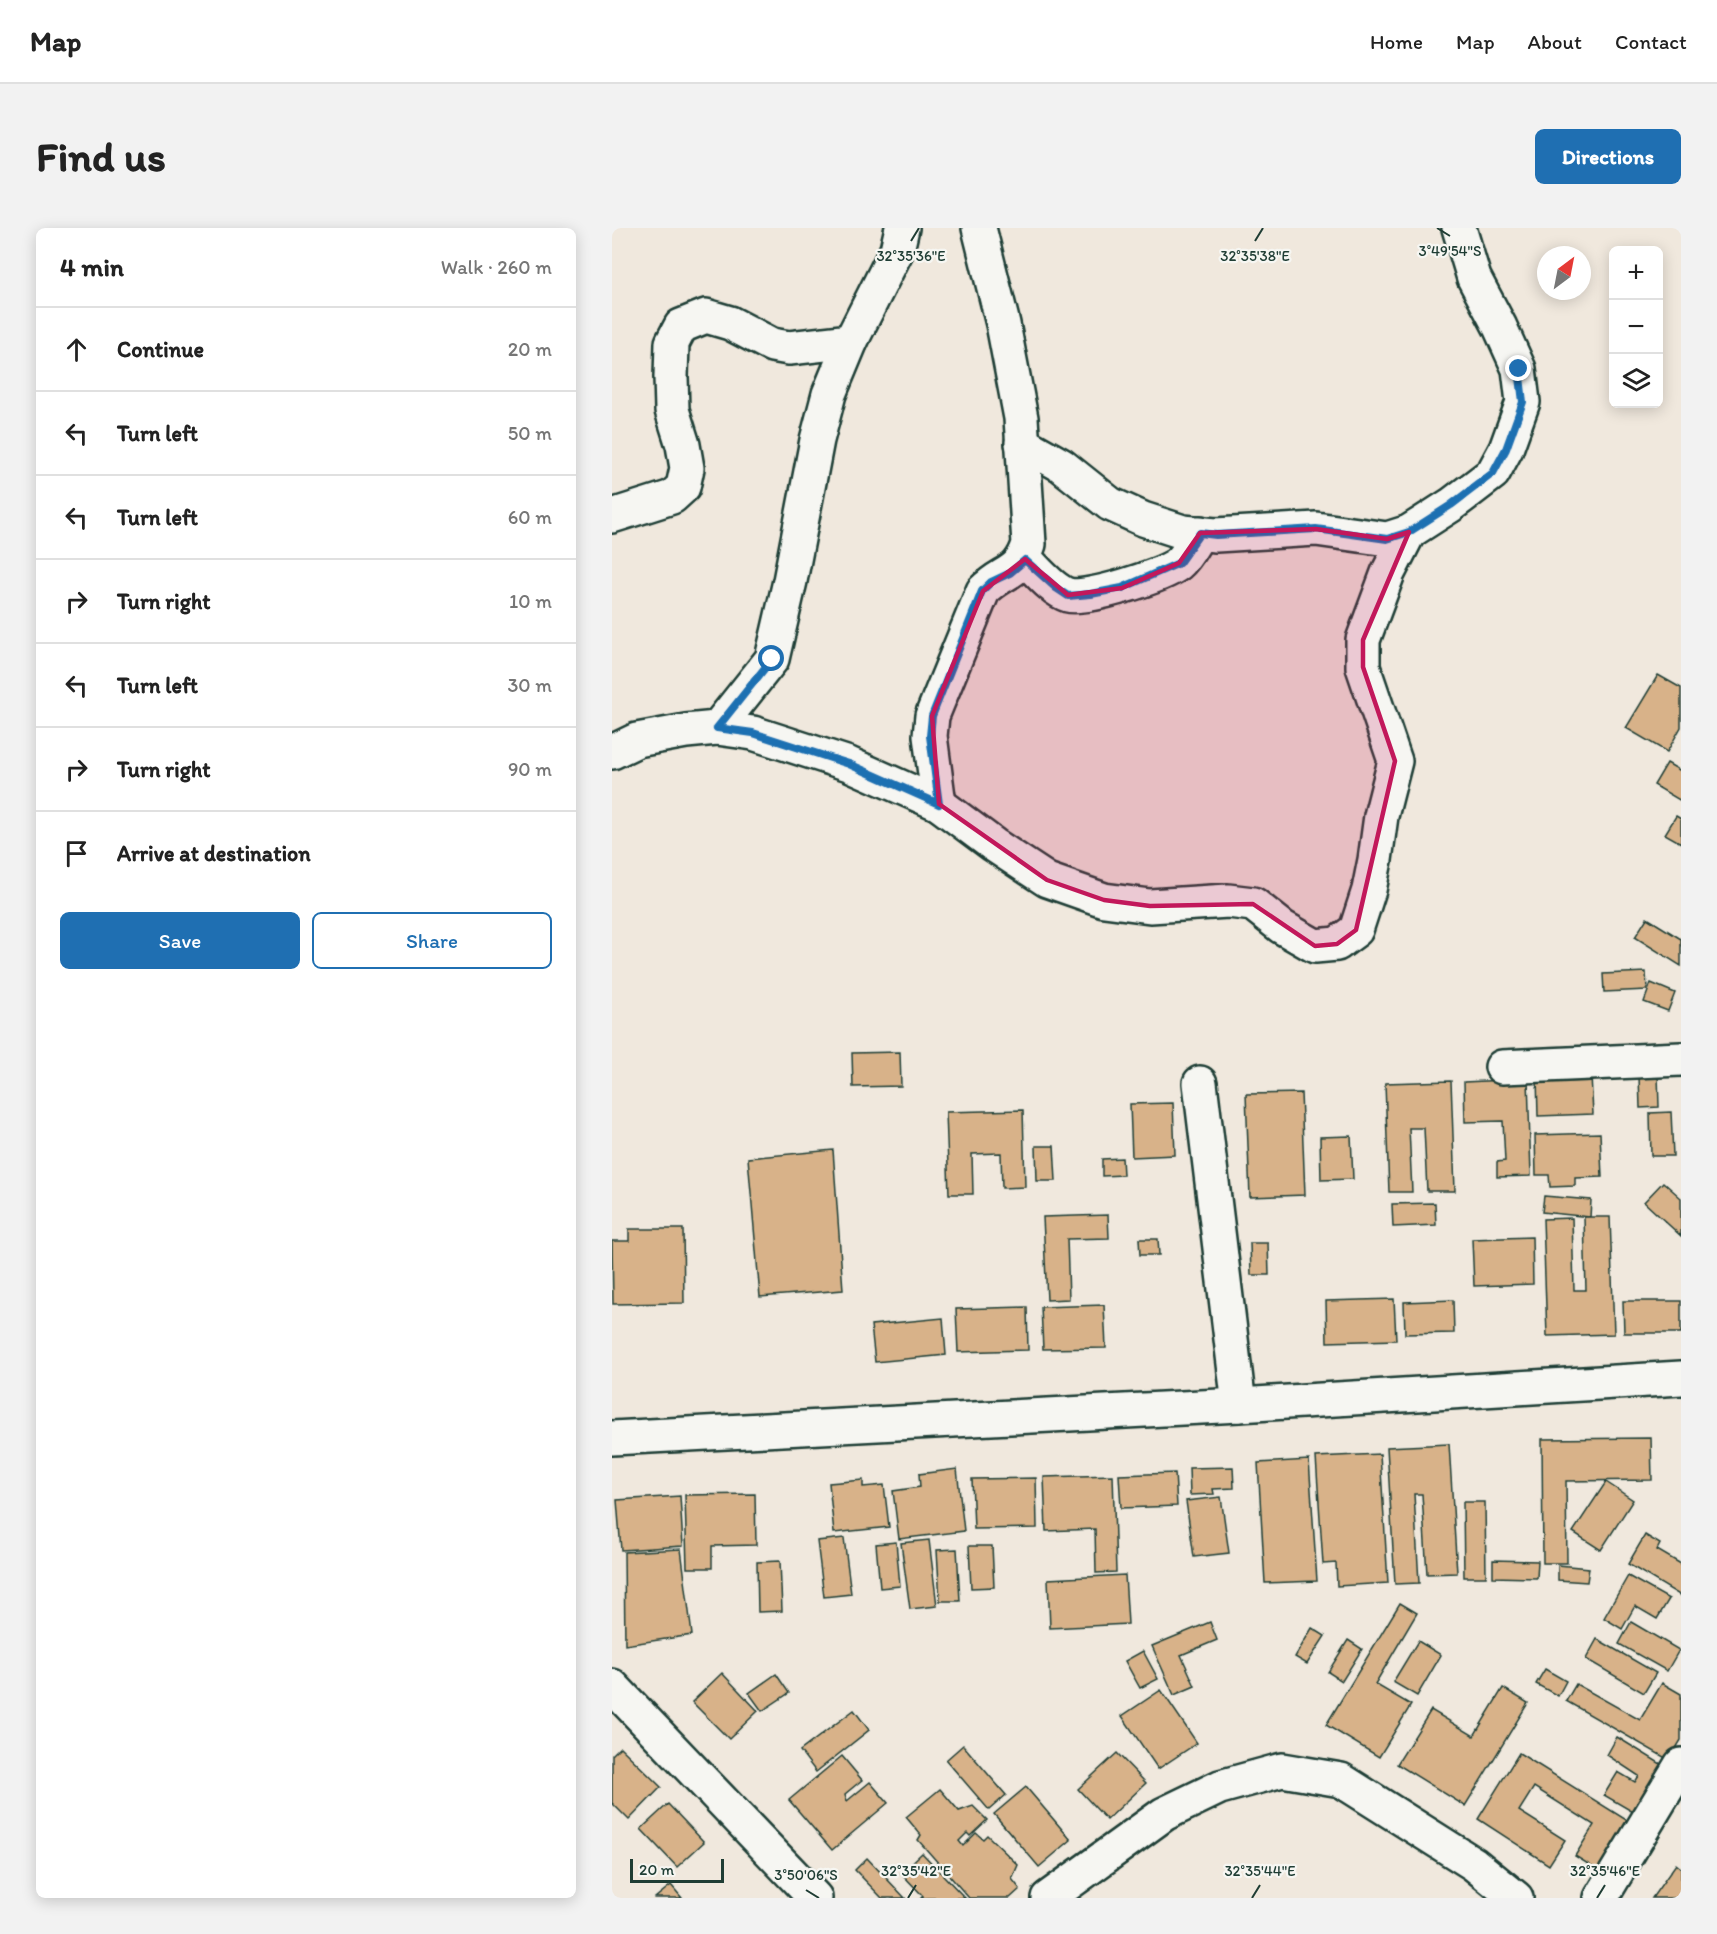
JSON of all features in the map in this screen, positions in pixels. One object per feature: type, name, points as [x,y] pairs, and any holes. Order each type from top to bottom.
[{"type":"street","points":[[717,728],[772,659],[829,394],[851,341],[897,250],[902,228]]},
{"type":"street","points":[[939,804],[930,736],[932,716],[982,591],[991,582],[1010,573],[1025,560],[1029,544],[1021,418],[1003,324],[979,228]]},
{"type":"street","points":[[1022,443],[1061,465],[1110,504],[1143,519],[1183,532],[1216,535],[1316,529],[1387,539],[1409,532],[1451,505],[1493,473],[1506,449],[1523,402],[1519,369],[1474,278],[1459,228]]},
{"type":"street","points":[[612,516],[672,497],[683,487],[687,468],[683,445],[672,410],[671,377],[672,344],[681,326],[706,316],[730,323],[772,345],[789,348],[851,341]]},
{"type":"street","points":[[612,752],[637,740],[686,731],[717,728],[753,733],[849,764],[939,804],[994,845],[1047,880],[1104,900],[1150,906],[1228,901],[1253,904],[1282,927],[1315,946],[1338,944],[1356,930],[1369,890],[1381,816],[1395,760],[1363,667],[1363,640],[1388,573],[1409,532]]},
{"type":"street","points":[[1025,560],[1068,596],[1091,594],[1122,588],[1179,563],[1200,533]]},
{"type":"street","points":[[1502,1067],[1681,1059]]},
{"type":"street","points":[[1200,1083],[1239,1405]]},
{"type":"street","points":[[612,1438],[1239,1405],[1681,1378]]},
{"type":"street","points":[[612,1686],[812,1897]]},
{"type":"street","points":[[1601,1898],[1681,1765]]},
{"type":"street","points":[[1048,1898],[1164,1814],[1220,1787],[1282,1770],[1341,1780],[1474,1864],[1516,1898]]},
{"type":"highlighted area","points":[[1316,529],[1387,539],[1409,532],[1363,640],[1363,667],[1395,761],[1356,930],[1337,944],[1315,946],[1253,904],[1150,906],[1104,900],[1047,880],[939,804],[932,716],[983,591],[1025,559],[1068,595],[1122,588],[1179,563],[1200,533]]},
{"type":"building","points":[[1658,675],[1681,688],[1681,727],[1667,752],[1626,728]]},
{"type":"building","points":[[1667,763],[1681,771],[1681,801],[1654,785]]},
{"type":"building","points":[[1676,816],[1681,819],[1681,843],[1665,834]]},
{"type":"building","points":[[1647,918],[1681,939],[1681,966],[1635,937]]},
{"type":"building","points":[[1646,972],[1647,990],[1604,992],[1603,974]]},
{"type":"building","points":[[1651,983],[1675,993],[1668,1011],[1644,1002]]},
{"type":"building","points":[[900,1052],[901,1086],[853,1087],[852,1053]]},
{"type":"building","points":[[1591,1075],[1593,1114],[1538,1116],[1537,1076]]},
{"type":"building","points":[[1639,1075],[1658,1075],[1659,1107],[1640,1108]]},
{"type":"building","points":[[1528,1079],[1531,1176],[1497,1177],[1497,1162],[1505,1161],[1503,1121],[1465,1122],[1464,1082]]},
{"type":"building","points":[[1451,1081],[1455,1191],[1427,1191],[1424,1128],[1409,1128],[1412,1192],[1389,1192],[1385,1083]]},
{"type":"building","points":[[1301,1093],[1305,1195],[1250,1197],[1246,1094]]},
{"type":"building","points":[[1173,1103],[1175,1155],[1132,1157],[1130,1104]]},
{"type":"building","points":[[1023,1110],[1025,1187],[1002,1188],[1001,1153],[972,1154],[973,1194],[949,1194],[946,1112]]},
{"type":"building","points":[[1671,1112],[1673,1156],[1651,1156],[1650,1113]]},
{"type":"building","points":[[1600,1133],[1602,1177],[1575,1178],[1575,1186],[1550,1187],[1549,1175],[1536,1175],[1535,1135]]},
{"type":"building","points":[[1351,1136],[1353,1179],[1321,1180],[1320,1137]]},
{"type":"building","points":[[1036,1146],[1054,1146],[1056,1181],[1037,1181]]},
{"type":"building","points":[[833,1150],[843,1290],[760,1297],[748,1158]]},
{"type":"building","points":[[1122,1158],[1123,1175],[1102,1176],[1102,1159]]},
{"type":"building","points":[[1663,1182],[1681,1198],[1681,1236],[1644,1202]]},
{"type":"building","points":[[1544,1196],[1591,1200],[1590,1217],[1542,1212]]},
{"type":"building","points":[[1435,1203],[1436,1225],[1393,1227],[1392,1204]]},
{"type":"building","points":[[1108,1215],[1109,1238],[1067,1239],[1069,1299],[1047,1300],[1043,1217]]},
{"type":"building","points":[[1584,1217],[1610,1217],[1614,1334],[1547,1336],[1543,1219],[1572,1218],[1574,1290],[1586,1290]]},
{"type":"building","points":[[629,1229],[683,1229],[684,1303],[613,1304],[612,1241],[629,1241]]},
{"type":"building","points":[[1532,1237],[1533,1284],[1474,1286],[1472,1239]]},
{"type":"building","points":[[1139,1239],[1158,1239],[1159,1255],[1140,1255]]},
{"type":"building","points":[[1250,1243],[1268,1243],[1269,1275],[1251,1275]]},
{"type":"building","points":[[1394,1299],[1396,1340],[1327,1342],[1326,1301]]},
{"type":"building","points":[[1453,1300],[1454,1333],[1405,1334],[1404,1302]]},
{"type":"building","points":[[1623,1301],[1681,1301],[1681,1333],[1624,1333]]},
{"type":"building","points":[[1104,1305],[1106,1348],[1043,1349],[1041,1307]]},
{"type":"building","points":[[1027,1307],[1028,1350],[958,1352],[956,1309]]},
{"type":"building","points":[[943,1318],[946,1355],[875,1362],[871,1325]]},
{"type":"building","points":[[1651,1438],[1652,1480],[1566,1481],[1567,1563],[1543,1563],[1542,1439]]},
{"type":"building","points":[[1449,1444],[1457,1573],[1427,1574],[1422,1494],[1414,1494],[1419,1583],[1395,1584],[1387,1447]]},
{"type":"building","points":[[1380,1454],[1388,1583],[1337,1586],[1336,1563],[1323,1564],[1316,1457]]},
{"type":"building","points":[[1309,1460],[1317,1581],[1265,1583],[1258,1463]]},
{"type":"building","points":[[1233,1467],[1234,1488],[1213,1489],[1214,1494],[1190,1495],[1189,1468]]},
{"type":"building","points":[[957,1469],[964,1531],[899,1539],[893,1491],[920,1487],[919,1474]]},
{"type":"building","points":[[1175,1473],[1177,1506],[1121,1508],[1119,1475]]},
{"type":"building","points":[[1113,1475],[1116,1572],[1096,1573],[1095,1529],[1046,1531],[1044,1477]]},
{"type":"building","points":[[1036,1478],[1037,1528],[974,1529],[972,1479]]},
{"type":"building","points":[[863,1480],[863,1487],[884,1485],[889,1527],[834,1533],[829,1483]]},
{"type":"building","points":[[1606,1482],[1633,1500],[1601,1550],[1573,1532]]},
{"type":"building","points":[[755,1494],[756,1545],[712,1546],[712,1568],[687,1568],[685,1495]]},
{"type":"building","points":[[680,1496],[683,1546],[621,1550],[617,1500]]},
{"type":"building","points":[[1221,1497],[1229,1553],[1194,1557],[1186,1501]]},
{"type":"building","points":[[1463,1502],[1485,1502],[1486,1577],[1464,1577]]},
{"type":"building","points":[[1645,1535],[1660,1544],[1657,1550],[1681,1564],[1681,1596],[1628,1564]]},
{"type":"building","points":[[844,1538],[851,1594],[824,1597],[817,1541]]},
{"type":"building","points":[[929,1540],[937,1606],[910,1609],[901,1543]]},
{"type":"building","points":[[896,1542],[900,1586],[880,1588],[876,1544]]},
{"type":"building","points":[[969,1546],[992,1546],[994,1587],[971,1588]]},
{"type":"building","points":[[681,1549],[692,1635],[625,1645],[624,1552]]},
{"type":"building","points":[[957,1549],[960,1601],[940,1601],[937,1550]]},
{"type":"building","points":[[1493,1560],[1538,1561],[1537,1578],[1493,1577]]},
{"type":"building","points":[[780,1561],[782,1611],[758,1612],[757,1562]]},
{"type":"building","points":[[1558,1565],[1589,1568],[1587,1582],[1558,1580]]},
{"type":"building","points":[[1125,1575],[1128,1624],[1050,1628],[1048,1579]]},
{"type":"building","points":[[1628,1576],[1669,1599],[1657,1619],[1635,1606],[1622,1629],[1604,1618]]},
{"type":"building","points":[[1400,1603],[1417,1613],[1375,1684],[1411,1705],[1379,1757],[1326,1725]]},
{"type":"building","points":[[1210,1622],[1217,1640],[1181,1655],[1195,1686],[1174,1695],[1152,1646]]},
{"type":"building","points":[[1631,1622],[1679,1650],[1667,1671],[1619,1644]]},
{"type":"building","points":[[1312,1628],[1325,1636],[1307,1664],[1295,1657]]},
{"type":"building","points":[[1597,1639],[1656,1673],[1644,1693],[1586,1659]]},
{"type":"building","points":[[1348,1640],[1362,1649],[1342,1681],[1328,1672]]},
{"type":"building","points":[[1418,1641],[1441,1655],[1417,1696],[1393,1682]]},
{"type":"building","points":[[1143,1651],[1158,1679],[1140,1688],[1125,1661]]},
{"type":"building","points":[[1545,1669],[1566,1681],[1558,1696],[1536,1684]]},
{"type":"building","points":[[722,1673],[758,1711],[729,1739],[692,1702]]},
{"type":"building","points":[[776,1674],[789,1693],[762,1711],[749,1693]]},
{"type":"building","points":[[1662,1683],[1681,1694],[1681,1740],[1669,1760],[1566,1701],[1576,1684],[1640,1720]]},
{"type":"building","points":[[1503,1688],[1528,1703],[1465,1806],[1397,1764],[1431,1710],[1474,1736]]},
{"type":"building","points":[[1161,1690],[1197,1743],[1158,1769],[1122,1716]]},
{"type":"building","points":[[854,1710],[869,1730],[816,1772],[800,1751]]},
{"type":"building","points":[[1617,1737],[1669,1769],[1640,1816],[1604,1795],[1618,1772],[1635,1782],[1639,1776],[1607,1755]]},
{"type":"building","points":[[963,1745],[1006,1795],[989,1810],[946,1760]]},
{"type":"building","points":[[620,1747],[661,1787],[629,1820],[612,1803],[612,1755]]},
{"type":"building","points":[[1117,1753],[1146,1783],[1107,1820],[1078,1789]]},
{"type":"building","points":[[1519,1753],[1636,1826],[1606,1875],[1575,1856],[1594,1825],[1534,1787],[1519,1811],[1565,1840],[1549,1865],[1478,1819]]},
{"type":"building","points":[[842,1756],[862,1780],[845,1794],[847,1801],[870,1782],[888,1803],[832,1850],[789,1800]]},
{"type":"building","points":[[1026,1787],[1071,1840],[1039,1867],[994,1814]]},
{"type":"building","points":[[940,1789],[959,1811],[973,1806],[987,1820],[970,1836],[967,1833],[959,1841],[963,1846],[976,1833],[983,1839],[987,1835],[1018,1865],[1012,1879],[1020,1889],[1010,1898],[969,1898],[918,1840],[921,1835],[906,1817]]},
{"type":"building","points":[[668,1804],[704,1842],[677,1867],[641,1829]]},
{"type":"building","points":[[922,1853],[965,1898],[921,1898],[923,1896],[901,1873]]},
{"type":"building","points":[[867,1858],[905,1898],[882,1898],[855,1870]]},
{"type":"building","points":[[1676,1864],[1681,1868],[1681,1898],[1652,1898]]},
{"type":"building","points":[[671,1885],[682,1898],[655,1898]]},
{"type":"route","points":[[772,659],[717,728],[753,733],[849,764],[939,804],[930,736],[932,716],[982,591],[991,582],[1010,573],[1025,560],[1068,596],[1122,588],[1179,563],[1200,533],[1216,535],[1316,529],[1387,539],[1409,532],[1451,505],[1493,473],[1517,423],[1523,402],[1519,369]]}]
